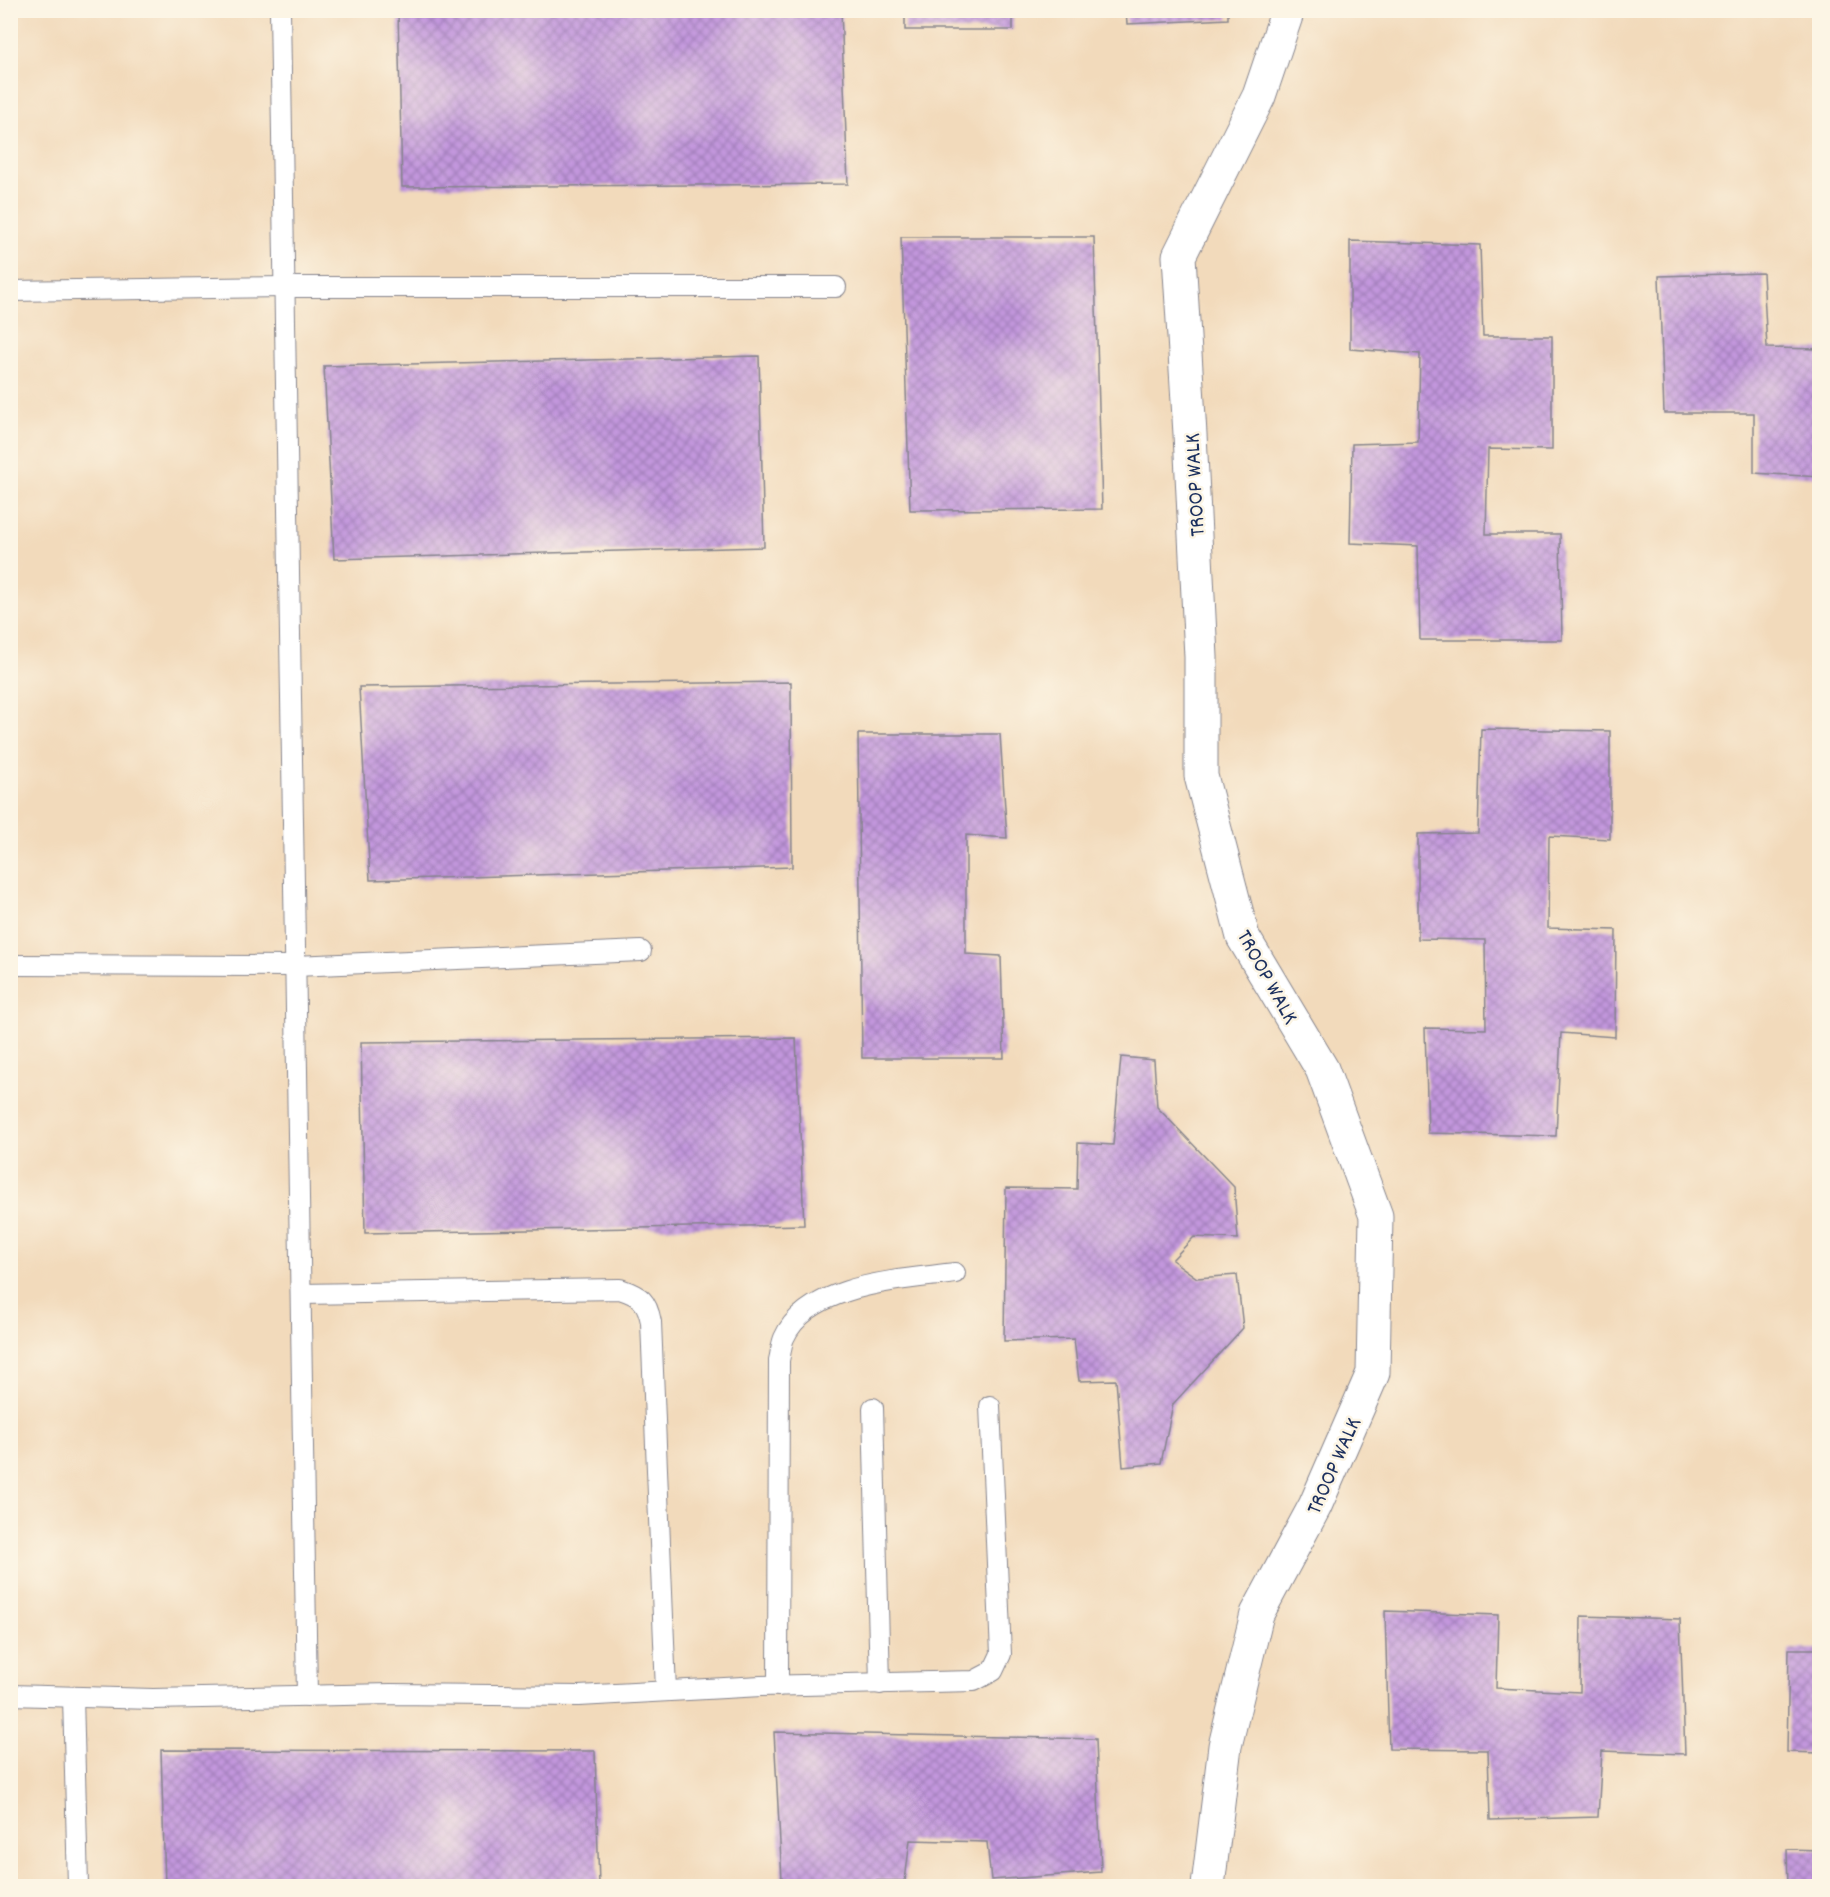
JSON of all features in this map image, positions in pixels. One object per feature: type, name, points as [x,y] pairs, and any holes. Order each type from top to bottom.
[{"type":"street","name":"TROOP WALK","points":[[1208,1887],[1225,1746],[1257,1614],[1315,1506],[1373,1372],[1377,1216],[1322,1069],[1243,937],[1201,776],[1201,657],[1179,256],[1259,96],[1288,10]]},
{"type":"lane","points":[[280,10],[307,1696]]},
{"type":"lane","points":[[10,291],[285,287],[836,287]]},
{"type":"lane","points":[[10,965],[296,966],[641,951]]},
{"type":"lane","points":[[778,1686],[779,1360],[784,1337],[798,1317],[818,1303],[846,1289],[955,1272]]},
{"type":"lane","points":[[301,1294],[620,1289],[634,1294],[648,1305],[652,1334],[666,1691]]},
{"type":"lane","points":[[10,1695],[153,1699],[401,1694],[579,1696],[778,1686],[974,1681],[993,1671],[1001,1654],[990,1406]]},
{"type":"lane","points":[[873,1408],[880,1684]]},
{"type":"lane","points":[[73,1697],[78,1887]]},
{"type":"building","points":[[398,10],[841,10],[848,184],[402,187]]},
{"type":"building","points":[[905,10],[1013,10],[1013,30],[905,30]]},
{"type":"building","points":[[1126,10],[1228,10],[1228,19],[1127,24]]},
{"type":"building","points":[[901,237],[1094,237],[1102,509],[910,510]]},
{"type":"building","points":[[1350,241],[1480,245],[1483,336],[1552,336],[1552,450],[1488,449],[1486,534],[1560,534],[1562,640],[1420,640],[1418,546],[1350,543],[1352,444],[1418,442],[1420,354],[1350,349]]},
{"type":"building","points":[[1763,273],[1767,348],[1820,349],[1820,477],[1754,473],[1754,413],[1664,413],[1659,276]]},
{"type":"building","points":[[759,356],[764,547],[334,559],[324,366]]},
{"type":"building","points":[[791,682],[792,867],[370,880],[359,687]]},
{"type":"building","points":[[1481,729],[1610,731],[1610,839],[1549,836],[1548,928],[1616,930],[1615,1037],[1561,1033],[1556,1136],[1428,1133],[1425,1028],[1486,1029],[1485,940],[1418,939],[1418,834],[1478,833]]},
{"type":"building","points":[[858,734],[1000,734],[1007,838],[966,835],[966,954],[1001,956],[1004,1058],[862,1058]]},
{"type":"building","points":[[796,1038],[804,1225],[365,1233],[361,1042]]},
{"type":"building","points":[[1121,1057],[1154,1060],[1157,1107],[1234,1187],[1238,1239],[1194,1237],[1172,1260],[1197,1278],[1237,1275],[1243,1328],[1173,1404],[1161,1463],[1123,1467],[1116,1380],[1079,1381],[1074,1339],[1004,1341],[1006,1188],[1077,1189],[1078,1143],[1113,1145]]},
{"type":"building","points":[[1385,1611],[1498,1615],[1496,1688],[1580,1692],[1581,1616],[1680,1619],[1685,1754],[1602,1751],[1598,1817],[1490,1820],[1488,1750],[1389,1749]]},
{"type":"building","points":[[1789,1649],[1820,1649],[1820,1753],[1787,1752]]},
{"type":"building","points":[[774,1732],[1096,1739],[1101,1872],[991,1880],[987,1842],[910,1840],[905,1881],[782,1880]]},
{"type":"building","points":[[161,1750],[595,1751],[599,1886],[165,1886]]},
{"type":"building","points":[[1787,1849],[1820,1850],[1820,1886],[1788,1886]]}]
